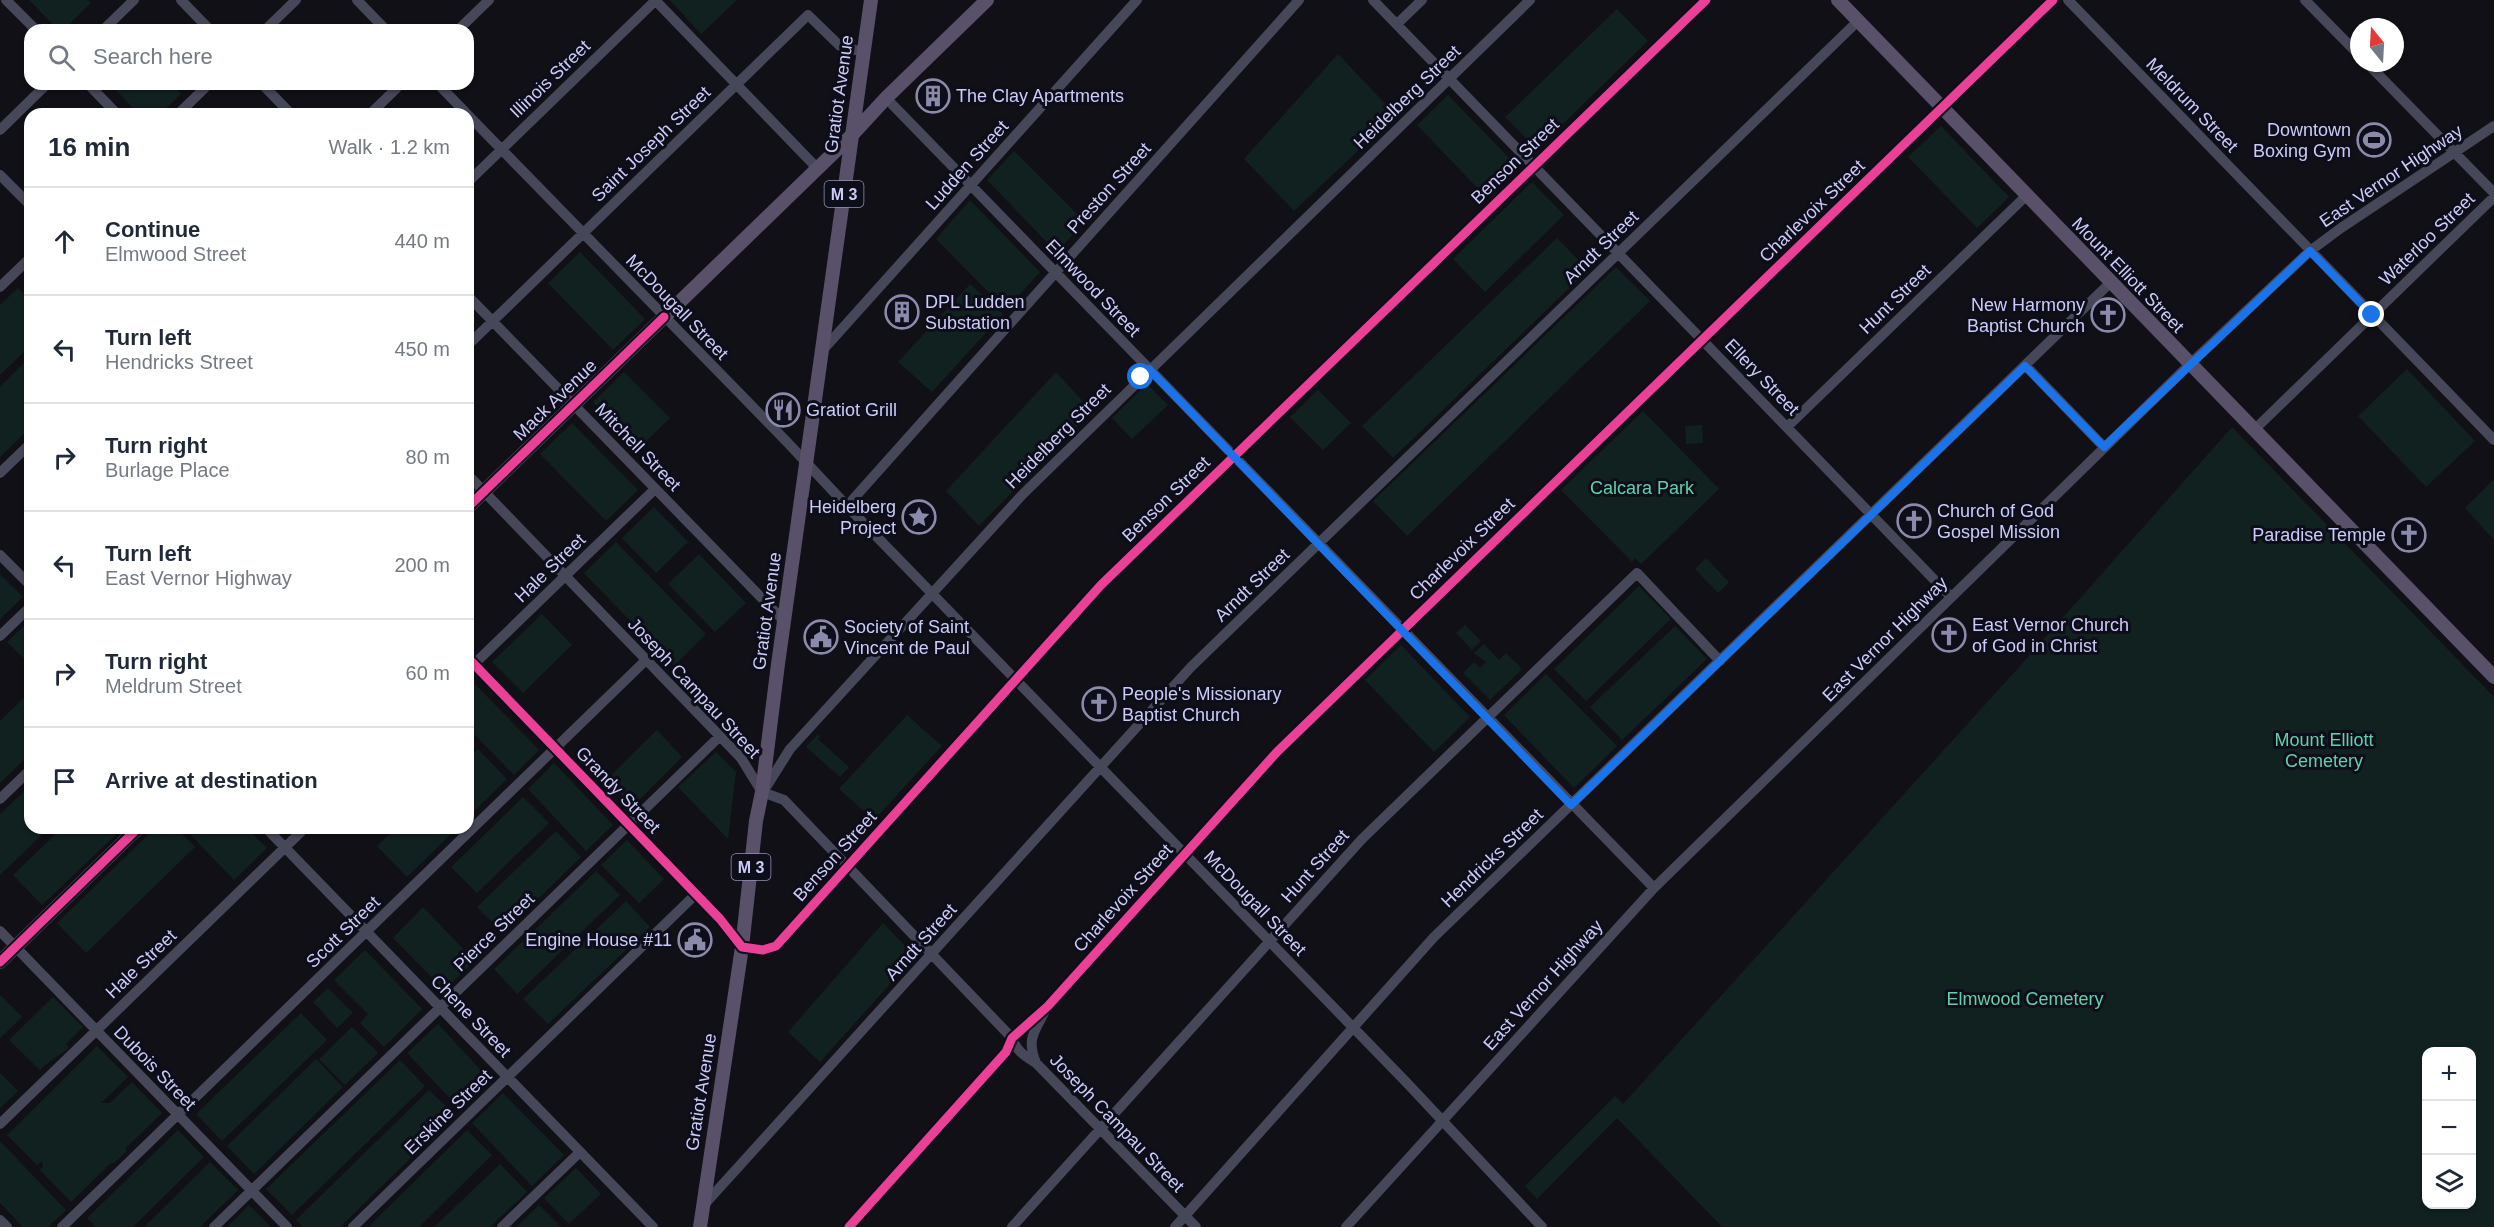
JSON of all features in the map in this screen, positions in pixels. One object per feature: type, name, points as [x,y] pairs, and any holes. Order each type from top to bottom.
[{"type":"main road","name":"Gratiot Avenue","points":[[700,1227],[742,947],[756,821],[762,792],[871,0]]},
{"type":"main road","name":"Mack Avenue","points":[[474,501],[852,135],[886,98],[987,0]]},
{"type":"main road","name":"Mount Elliott Street","points":[[1838,0],[2493,675]]},
{"type":"main road","points":[[0,962],[132,834]]},
{"type":"street","points":[[6,0],[30,24]]},
{"type":"street","points":[[109,24],[134,0]]},
{"type":"street","points":[[181,0],[204,24]]},
{"type":"street","points":[[271,24],[296,0]]},
{"type":"street","points":[[357,0],[380,24]]},
{"type":"street","points":[[464,24],[489,0]]},
{"type":"street","points":[[655,0],[817,168]]},
{"type":"street","name":"Illinois Street","points":[[474,176],[655,0]]},
{"type":"street","name":"Ludden Street","points":[[822,351],[1137,0]]},
{"type":"street","name":"Preston Street","points":[[847,506],[1299,0]]},
{"type":"street","name":"Ellery Street","points":[[1373,0],[1951,597]]},
{"type":"street","points":[[1397,24],[1422,0]]},
{"type":"street","name":"Heidelberg Street","points":[[762,792],[790,749],[1023,494],[1530,0]]},
{"type":"street","name":"Benson Street","points":[[742,947],[763,950],[776,946],[1101,585],[1706,0]]},
{"type":"street","name":"Charlevoix Street","points":[[849,1227],[1006,1052],[1012,1038],[1048,1006],[1266,764],[2053,0]]},
{"type":"street","name":"Meldrum Street","points":[[2068,0],[2494,440]]},
{"type":"street","points":[[2305,0],[2350,46]]},
{"type":"street","name":"Saint Joseph Street","points":[[474,339],[808,15],[840,46],[863,52]]},
{"type":"street","name":"Arndt Street","points":[[703,1206],[1191,667],[1858,21]]},
{"type":"street","points":[[2376,72],[2494,195]]},
{"type":"street","points":[[0,130],[41,90]]},
{"type":"street","points":[[94,90],[111,108]]},
{"type":"street","points":[[184,108],[203,90]]},
{"type":"street","points":[[268,90],[285,108]]},
{"type":"street","points":[[376,108],[395,90]]},
{"type":"street","name":"McDougall Street","points":[[444,90],[462,108]]},
{"type":"street","name":"Elmwood Street","points":[[886,98],[1654,888]]},
{"type":"street","name":"McDougall Street","points":[[474,120],[1353,1028],[1542,1227]]},
{"type":"street","name":"East Vernor Highway","points":[[1346,1227],[1654,888],[2190,364],[2310,251],[2494,126]]},
{"type":"street","points":[[0,174],[24,200]]},
{"type":"street","name":"Hunt Street","points":[[1787,427],[2027,195]]},
{"type":"street","name":"Waterloo Street","points":[[2254,430],[2494,195]]},
{"type":"street","points":[[0,287],[24,264]]},
{"type":"street","name":"Hendricks Street","points":[[1175,1227],[1434,938],[2111,282]]},
{"type":"street","name":"Mitchell Street","points":[[474,302],[784,621]]},
{"type":"street","points":[[2025,366],[2104,447]]},
{"type":"street","points":[[0,473],[24,450]]},
{"type":"street","name":"Joseph Campau Street","points":[[474,481],[741,758],[762,792],[784,800],[1012,1038],[1015,1047],[1022,1055],[1036,1063],[1196,1227]]},
{"type":"street","name":"Hale Street","points":[[474,660],[654,489]]},
{"type":"street","points":[[0,555],[24,579]]},
{"type":"street","name":"Hunt Street","points":[[1012,1227],[1362,839],[1637,573],[1719,661]]},
{"type":"street","points":[[0,636],[24,613]]},
{"type":"street","name":"Scott Street","points":[[474,827],[646,660]]},
{"type":"street","name":"Grandy Street","points":[[474,668],[629,824],[720,919],[742,947]]},
{"type":"street","name":"Pierce Street","points":[[214,1227],[720,736]]},
{"type":"street","points":[[0,799],[24,776]]},
{"type":"street","name":"Chene Street","points":[[272,834],[580,1152],[646,1225]]},
{"type":"street","name":"Hale Street","points":[[0,1124],[299,834]]},
{"type":"street","name":"Scott Street","points":[[62,1227],[467,834]]},
{"type":"street","name":"Erskine Street","points":[[353,1227],[695,895]]},
{"type":"street","name":"Dubois Street","points":[[0,931],[287,1227]]},
{"type":"street","points":[[1036,1063],[1031,1050],[1031,1039],[1048,1006]]},
{"type":"street","points":[[502,1227],[580,1152]]},
{"type":"street","points":[[0,1220],[7,1227]]},
{"type":"green space","points":[[29,0],[88,0],[91,3],[69,24],[52,24]]},
{"type":"green space","points":[[670,0],[737,0],[701,34]]},
{"type":"green space","points":[[1617,9],[1648,41],[1537,149],[1505,117]]},
{"type":"green space","points":[[1338,54],[1396,115],[1294,211],[1244,159]]},
{"type":"green space","points":[[116,90],[177,90],[181,94],[166,108],[133,108]]},
{"type":"green space","points":[[1448,95],[1518,167],[1487,198],[1417,125]]},
{"type":"green space","points":[[1941,126],[2009,197],[1977,228],[1908,157]]},
{"type":"green space","points":[[1014,151],[1084,221],[1057,253],[987,180]]},
{"type":"green space","points":[[1532,182],[1564,215],[1485,292],[1453,259]]},
{"type":"green space","points":[[970,200],[1040,272],[1006,310],[936,239]]},
{"type":"green space","points":[[1557,238],[1588,270],[1393,458],[1362,426]]},
{"type":"green space","points":[[580,252],[645,319],[613,350],[548,283]]},
{"type":"green space","points":[[1616,267],[1650,301],[1407,536],[1373,501]]},
{"type":"green space","points":[[970,284],[1003,314],[932,392],[898,362]]},
{"type":"green space","points":[[18,288],[24,294],[24,352],[0,375],[0,305]]},
{"type":"green space","points":[[24,363],[24,434],[0,457],[0,387]]},
{"type":"green space","points":[[2407,369],[2475,441],[2426,487],[2358,416]]},
{"type":"green space","points":[[624,372],[670,418],[638,449],[593,402]]},
{"type":"green space","points":[[1056,372],[1092,411],[979,526],[946,491]]},
{"type":"green space","points":[[1147,384],[1168,405],[1132,439],[1112,418]]},
{"type":"green space","points":[[1318,390],[1351,423],[1323,450],[1290,417]]},
{"type":"green space","name":"Calcara Park","points":[[1643,411],[1719,489],[1641,564],[1635,558],[1632,562],[1561,490]]},
{"type":"green space","points":[[572,423],[638,490],[606,521],[540,454]]},
{"type":"green space","points":[[1702,425],[1703,443],[1686,444],[1685,426]]},
{"type":"green space","name":"Elmwood Cemetery","points":[[2232,427],[2494,697],[2494,1227],[1722,1227],[1617,1118],[1537,1199],[1525,1186],[1615,1096],[1623,1104],[2019,667]]},
{"type":"green space","points":[[2494,479],[2494,540],[2465,508]]},
{"type":"green space","points":[[654,507],[688,542],[656,573],[622,538]]},
{"type":"green space","points":[[616,542],[706,634],[674,666],[584,573]]},
{"type":"green space","points":[[699,554],[746,603],[715,632],[668,584]]},
{"type":"green space","points":[[1706,558],[1729,582],[1718,593],[1695,569]]},
{"type":"green space","points":[[0,574],[23,597],[0,619]]},
{"type":"green space","points":[[1639,586],[1671,619],[1586,701],[1554,669]]},
{"type":"green space","points":[[542,614],[572,645],[523,693],[492,662]]},
{"type":"green space","points":[[1465,625],[1481,641],[1472,650],[1456,633]]},
{"type":"green space","points":[[24,626],[24,659],[7,642]]},
{"type":"green space","points":[[1675,626],[1707,659],[1622,740],[1590,707]]},
{"type":"green space","points":[[1484,644],[1499,660],[1506,653],[1522,669],[1490,700],[1463,673],[1474,662],[1480,668],[1486,662],[1474,653]]},
{"type":"green space","points":[[1401,645],[1470,717],[1434,752],[1365,680]]},
{"type":"green space","points":[[1546,674],[1617,746],[1574,788],[1504,715]]},
{"type":"green space","points":[[474,683],[539,750],[514,775],[474,734]]},
{"type":"green space","points":[[24,698],[24,760],[0,783],[0,721]]},
{"type":"green space","points":[[907,715],[942,746],[874,820],[839,789]]},
{"type":"green space","points":[[657,730],[682,757],[632,807],[606,780]]},
{"type":"green space","points":[[818,734],[820,736],[818,739],[849,767],[840,777],[806,747]]},
{"type":"green space","points":[[478,749],[507,779],[474,811],[474,753]]},
{"type":"green space","points":[[716,752],[736,772],[728,839],[678,787]]},
{"type":"green space","points":[[554,763],[613,825],[586,851],[528,789]]},
{"type":"green space","points":[[24,792],[24,834],[43,834],[0,875],[0,814]]},
{"type":"green space","points":[[523,797],[549,823],[477,893],[451,867]]},
{"type":"green space","points":[[556,831],[581,857],[503,933],[477,907]]},
{"type":"green space","points":[[56,834],[117,834],[42,905],[13,875]]},
{"type":"green space","points":[[149,834],[182,834],[195,847],[86,953],[57,923]]},
{"type":"green space","points":[[190,834],[253,834],[267,848],[234,880]]},
{"type":"green space","points":[[390,834],[451,834],[407,877],[377,846]]},
{"type":"green space","points":[[627,840],[664,879],[639,903],[601,865]]},
{"type":"green space","points":[[596,871],[620,895],[517,994],[494,969]]},
{"type":"green space","points":[[626,901],[650,927],[548,1024],[523,999]]},
{"type":"green space","points":[[423,907],[475,961],[444,990],[393,938]]},
{"type":"green space","points":[[883,923],[915,956],[820,1062],[788,1032]]},
{"type":"green space","points":[[365,950],[422,1009],[384,1047],[360,1023],[368,1014],[334,980]]},
{"type":"green space","points":[[328,988],[353,1013],[337,1028],[313,1002]]},
{"type":"green space","points":[[0,995],[22,1017],[0,1038]]},
{"type":"green space","points":[[53,997],[83,1027],[66,1044],[69,1048],[40,1070],[9,1040]]},
{"type":"green space","points":[[301,1013],[327,1040],[222,1141],[196,1114]]},
{"type":"green space","points":[[438,1024],[491,1081],[460,1109],[407,1053]]},
{"type":"green space","points":[[352,1027],[378,1053],[345,1085],[319,1059]]},
{"type":"green space","points":[[97,1046],[128,1077],[101,1103],[110,1103],[132,1082],[162,1113],[126,1148],[126,1152],[111,1163],[71,1202],[40,1170],[43,1167],[42,1161],[37,1165],[7,1135]]},
{"type":"green space","points":[[316,1059],[343,1087],[254,1174],[227,1146]]},
{"type":"green space","points":[[400,1060],[425,1086],[292,1215],[266,1189]]},
{"type":"green space","points":[[0,1073],[18,1091],[0,1108]]},
{"type":"green space","points":[[429,1090],[455,1115],[340,1227],[303,1227],[296,1220]]},
{"type":"green space","points":[[503,1093],[564,1155],[532,1186],[472,1123]]},
{"type":"green space","points":[[178,1130],[204,1157],[133,1227],[96,1227],[87,1218]]},
{"type":"green space","points":[[467,1130],[492,1155],[419,1227],[368,1227]]},
{"type":"green space","points":[[0,1141],[66,1210],[48,1227],[23,1227],[0,1203]]},
{"type":"green space","points":[[210,1162],[238,1190],[200,1227],[144,1227]]},
{"type":"green space","points":[[500,1164],[527,1192],[490,1227],[434,1227]]},
{"type":"green space","points":[[576,1168],[601,1194],[569,1224],[544,1198]]},
{"type":"green space","points":[[249,1205],[271,1227],[227,1227]]},
{"type":"green space","points":[[539,1205],[561,1227],[516,1227]]},
{"type":"cycle path","points":[[474,664],[720,919],[742,947],[763,950],[776,946],[1101,585],[1706,0]]},
{"type":"cycle path","points":[[849,1227],[1006,1052],[1012,1038],[1048,1006],[1277,752],[2053,0]]},
{"type":"cycle path","points":[[474,501],[664,317]]},
{"type":"cycle path","points":[[0,962],[132,834]]},
{"type":"place","name":"The Clay Apartments","points":[[933,96]]},
{"type":"place","name":"Downtown Boxing Gym","points":[[2374,140]]},
{"type":"place","name":"DPL Ludden Substation","points":[[902,312]]},
{"type":"place","name":"New Harmony Baptist Church","points":[[2108,315]]},
{"type":"place","name":"Gratiot Grill","points":[[783,410]]},
{"type":"place","name":"Heidelberg Project","points":[[919,517]]},
{"type":"place","name":"Church of God Gospel Mission","points":[[1914,521]]},
{"type":"place","name":"Paradise Temple","points":[[2409,535]]},
{"type":"place","name":"East Vernor Church of God in Christ","points":[[1949,635]]},
{"type":"place","name":"Society of Saint Vincent de Paul","points":[[821,637]]},
{"type":"place","name":"People's Missionary Baptist Church","points":[[1099,704]]},
{"type":"place","name":"Engine House #11","points":[[695,940]]},
{"type":"route","points":[[1141,377],[1149,369],[1571,805],[2025,366],[2104,447],[2310,251],[2372,315]]},
{"type":"park label","name":"Mount Elliott Cemetery","points":[[2324,750]]}]
